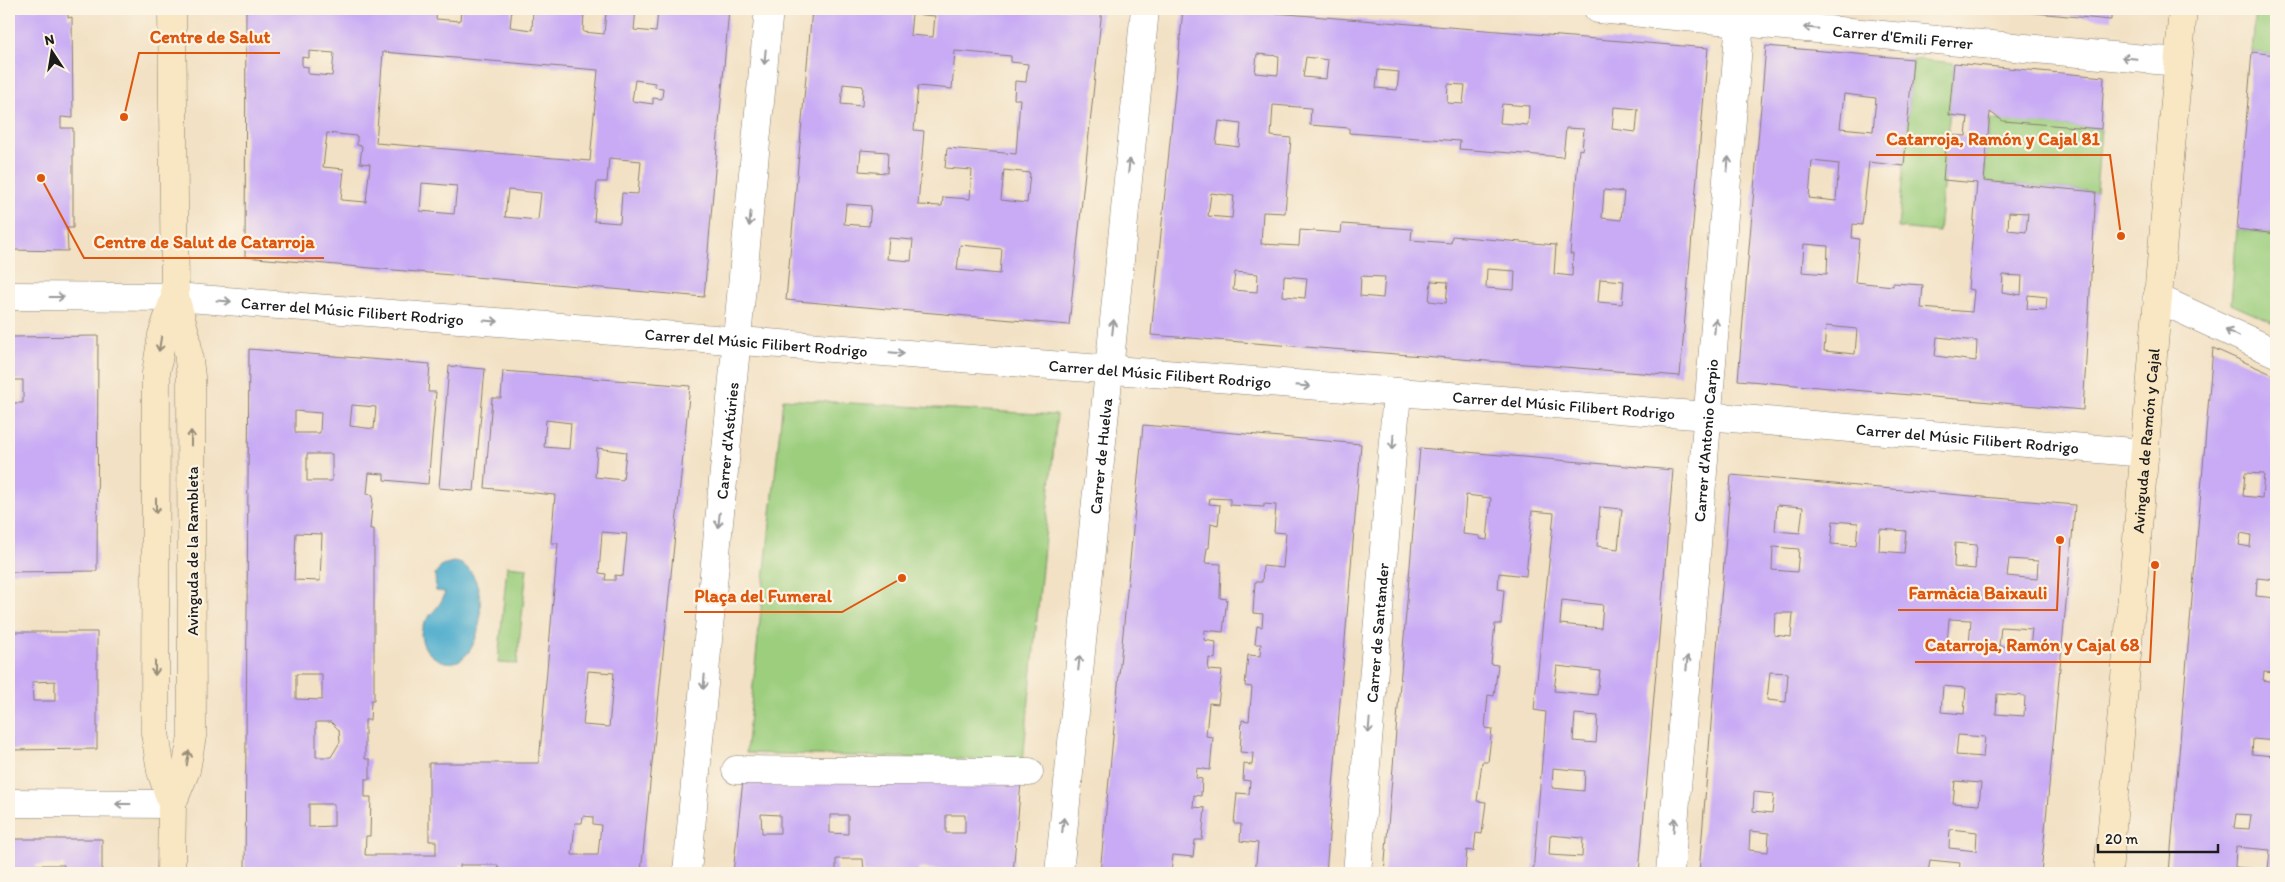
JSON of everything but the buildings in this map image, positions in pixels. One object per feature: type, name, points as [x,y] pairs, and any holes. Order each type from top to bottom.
[{"type":"street","name":"Avinguda de la Rambleta","points":[[172,9],[175,297],[186,336],[191,377],[192,736],[186,770],[172,804]]},
{"type":"street","name":"Carrer d'Astúries","points":[[687,873],[713,584],[770,9]]},
{"type":"street","name":"Carrer de Huelva","points":[[1059,873],[1145,9]]},
{"type":"street","name":"Carrer d'Emili Ferrer","points":[[1598,9],[1741,15],[2178,62]]},
{"type":"street","name":"Avinguda de Ramón y Cajal","points":[[2108,873],[2183,9]]},
{"type":"street","name":"Carrer d'Antonio Carpio","points":[[1670,873],[1741,15]]},
{"type":"street","name":"Carrer del Músic Filibert Rodrigo","points":[[9,296],[175,297],[1707,416],[2145,453]]},
{"type":"street","name":"Avinguda de la Rambleta","points":[[172,873],[172,804],[161,771],[155,733],[156,373],[162,335],[175,297]]},
{"type":"street","points":[[2157,298],[2276,353]]},
{"type":"street","name":"Carrer de Santander","points":[[1357,873],[1397,393]]},
{"type":"street","points":[[736,770],[1029,772]]},
{"type":"street","points":[[9,803],[172,804]]},
{"type":"green space","points":[[2256,9],[2276,9],[2276,55],[2252,52]]},
{"type":"green space","points":[[1913,59],[1954,63],[1939,232],[1898,228]]},
{"type":"green space","points":[[1990,119],[2101,129],[2096,192],[1984,181]]},
{"type":"green space","points":[[2237,229],[2276,234],[2276,324],[2231,304]]},
{"type":"green space","points":[[783,399],[1057,415],[1023,761],[746,753]]},
{"type":"green space","points":[[507,566],[527,568],[517,664],[498,663]]},
{"type":"water","points":[[453,562],[467,568],[476,582],[480,602],[479,623],[474,642],[465,656],[451,662],[434,657],[429,653],[423,644],[421,634],[422,628],[440,604],[445,592],[436,591],[435,574],[442,565]]},
{"type":"place","name":"Centre de Salut","points":[[124,117]]},
{"type":"place","name":"Centre de Salut de Catarroja","points":[[41,178]]},
{"type":"place","name":"Catarroja, Ramón y Cajal 81","points":[[2121,236]]},
{"type":"place","name":"Farmàcia Baixauli","points":[[2060,540]]},
{"type":"place","name":"Catarroja, Ramón y Cajal 68","points":[[2155,565]]},
{"type":"place","name":"Plaça del Fumeral","points":[[902,578]]}]
